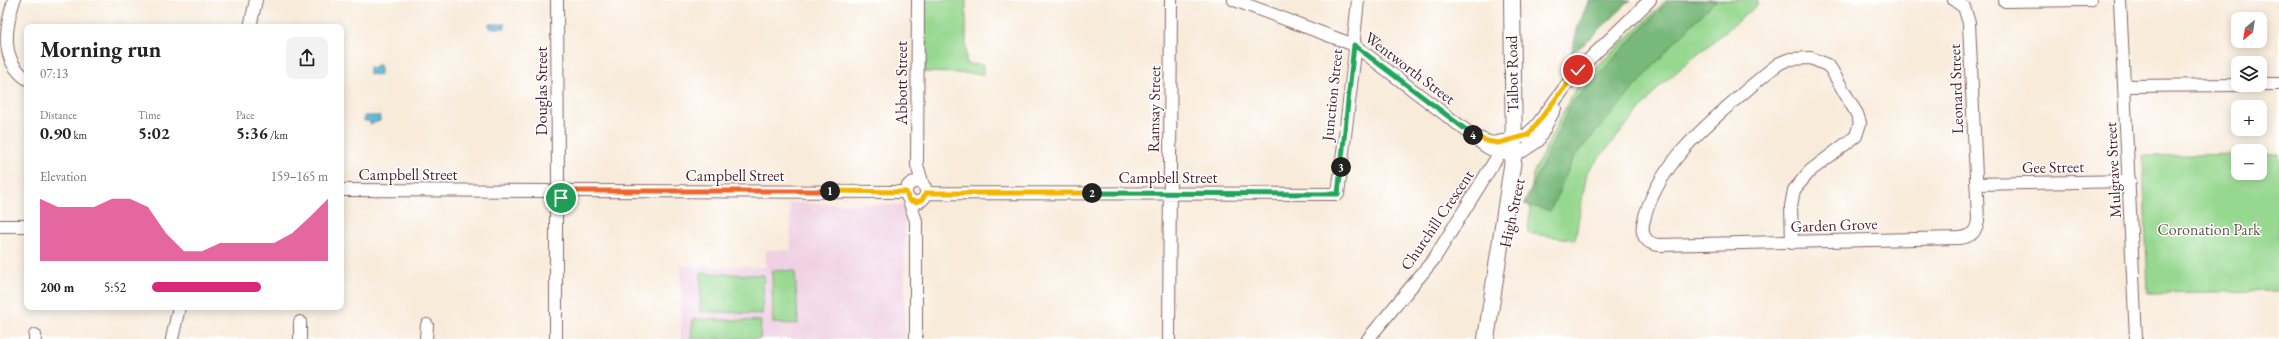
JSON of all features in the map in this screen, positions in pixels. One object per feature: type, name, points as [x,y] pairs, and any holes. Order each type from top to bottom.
[{"type":"main road","name":"Talbot Road","points":[[1512,0],[1514,147]]},
{"type":"main road","name":"Talbot Road","points":[[1514,147],[1520,0]]},
{"type":"main road","name":"High Street","points":[[1486,339],[1514,147]]},
{"type":"street","points":[[14,0],[4,31],[4,48],[13,67],[24,76]]},
{"type":"street","points":[[251,24],[256,0]]},
{"type":"street","name":"Douglas Street","points":[[556,339],[557,0]]},
{"type":"street","name":"Abbott Street","points":[[918,0],[917,165],[924,193]]},
{"type":"street","name":"Ramsay Street","points":[[1169,339],[1171,0]]},
{"type":"street","name":"Wentworth Street","points":[[1234,0],[1354,45],[1472,135],[1486,148],[1514,147]]},
{"type":"street","name":"Junction Street","points":[[1338,194],[1358,0]]},
{"type":"street","name":"Churchill Crescent","points":[[1368,339],[1434,259],[1514,147],[1534,130],[1578,70],[1650,0]]},
{"type":"street","name":"Leonard Street","points":[[1954,0],[1964,7],[1968,18],[1976,184]]},
{"type":"street","points":[[2005,1],[2090,0]]},
{"type":"street","name":"Mulgrave Street","points":[[2120,0],[2130,181],[2136,339]]},
{"type":"street","name":"Garden Grove","points":[[1792,243],[1791,206],[1794,190],[1810,171],[1851,140],[1860,127],[1857,114],[1831,69],[1822,62],[1811,58],[1790,59],[1780,63],[1700,130],[1664,175],[1649,202],[1643,228],[1646,240],[1659,245],[1792,243],[1968,236],[1975,231],[1978,224],[1976,184]]},
{"type":"street","points":[[2267,84],[2279,84]]},
{"type":"street","points":[[2124,86],[2231,85]]},
{"type":"street","name":"Wentworth Street","points":[[1472,135],[1492,143],[1514,147]]},
{"type":"street","name":"Abbott Street","points":[[908,192],[917,165]]},
{"type":"street","name":"Gee Street","points":[[1976,184],[2130,181]]},
{"type":"street","points":[[908,192],[916,182],[924,193]]},
{"type":"street","name":"Campbell Street","points":[[344,190],[908,192]]},
{"type":"street","points":[[908,192],[916,202],[924,193]]},
{"type":"street","points":[[908,192],[916,221],[916,339]]},
{"type":"street","points":[[916,221],[924,193]]},
{"type":"street","name":"Campbell Street","points":[[924,193],[1338,194]]},
{"type":"street","points":[[0,226],[24,226]]},
{"type":"street","points":[[172,339],[179,310]]},
{"type":"street","points":[[300,322],[300,339]]},
{"type":"street","points":[[426,339],[427,324]]},
{"type":"shaded area","points":[[790,203],[905,205],[905,339],[681,339],[681,266],[766,267],[766,250],[791,250]]},
{"type":"green space","points":[[925,0],[966,0],[966,64],[983,65],[983,74],[925,72]]},
{"type":"green space","points":[[1589,0],[1631,0],[1584,44],[1571,54],[1578,26]]},
{"type":"green space","points":[[1667,0],[1758,0],[1757,5],[1661,85],[1587,172],[1575,240],[1528,233],[1533,174],[1571,96],[1589,74]]},
{"type":"green space","points":[[1669,0],[1716,0],[1670,47],[1574,157],[1550,211],[1524,204],[1571,104]]},
{"type":"green space","name":"Coronation Park","points":[[2231,154],[2231,180],[2267,180],[2267,154],[2279,154],[2279,291],[2148,293],[2143,156]]},
{"type":"green space","points":[[772,270],[795,271],[798,324],[773,323]]},
{"type":"green space","points":[[701,273],[764,275],[762,314],[700,311]]},
{"type":"green space","points":[[693,319],[761,321],[760,339],[691,339]]},
{"type":"water","points":[[489,24],[505,24],[505,28],[489,28]]},
{"type":"water","points":[[376,65],[380,65],[380,75],[369,74],[369,67],[376,68]]},
{"type":"water","points":[[364,116],[380,116],[380,121],[370,124],[370,121],[364,121]]},
{"type":"route","points":[[561,198],[564,191],[906,192],[907,197],[912,202],[919,202],[924,198],[926,193],[1338,194],[1351,70],[1355,52],[1354,45],[1376,59],[1472,135],[1492,143],[1524,137],[1531,133],[1578,70]]}]
